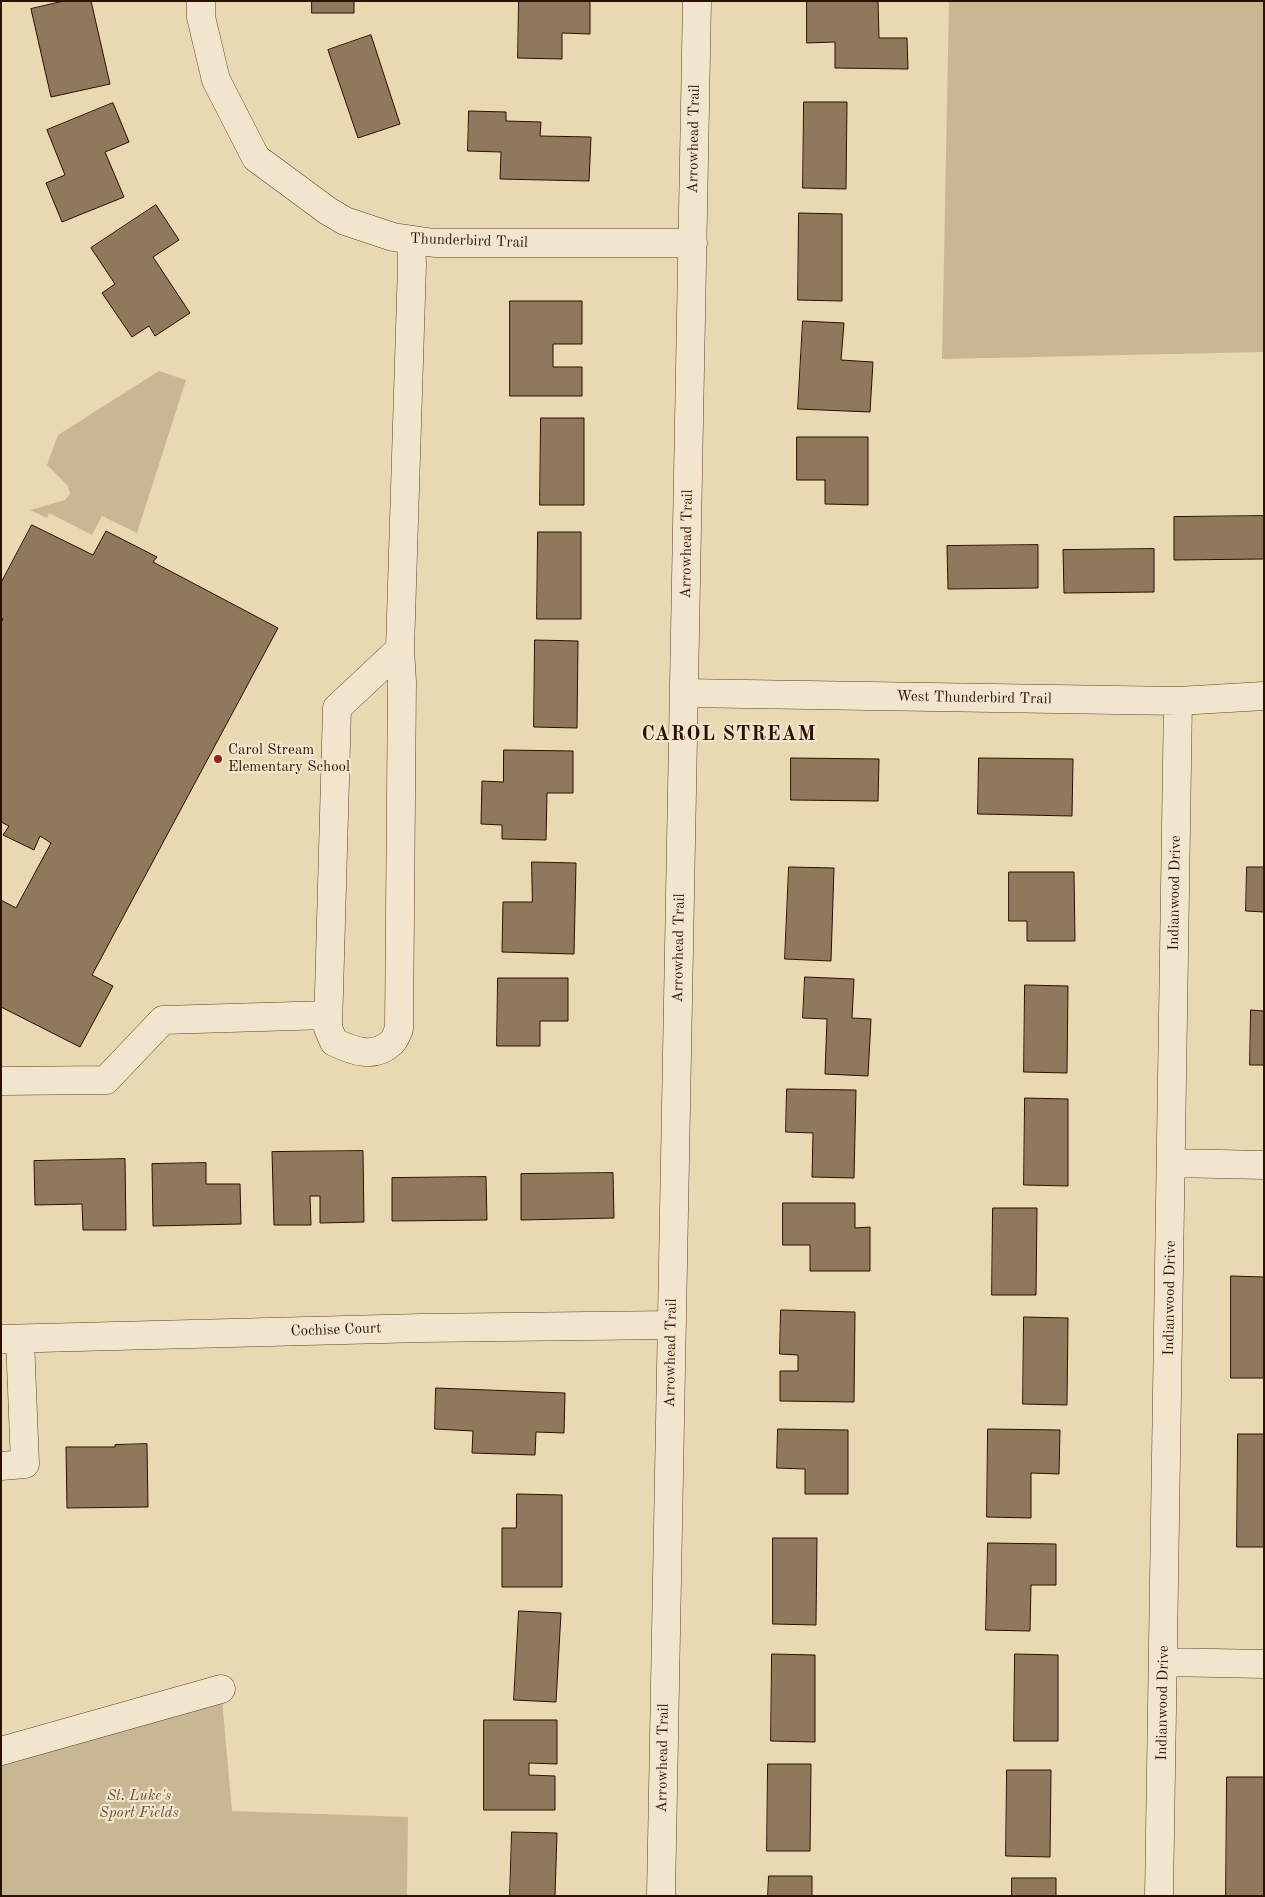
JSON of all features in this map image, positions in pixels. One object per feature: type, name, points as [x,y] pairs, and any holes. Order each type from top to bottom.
[{"type":"street","name":"Thunderbird Trail","points":[[201,1],[201,17],[216,80],[256,158],[328,211],[345,221],[393,237],[434,243],[693,243]]},
{"type":"street","name":"Arrowhead Trail","points":[[661,1896],[697,1]]},
{"type":"street","points":[[400,649],[337,708],[328,1028],[334,1042],[355,1052],[374,1052],[392,1043],[399,1029],[402,691],[400,649],[412,284],[411,240]]},
{"type":"street","name":"West Thunderbird Trail","points":[[684,693],[1178,701],[1264,696]]},
{"type":"street","name":"Indianwood Drive","points":[[1159,1896],[1178,701]]},
{"type":"street","points":[[1,1081],[106,1080],[163,1020],[328,1015]]},
{"type":"street","points":[[1172,1164],[1264,1166]]},
{"type":"street","name":"Cochise Court","points":[[11,1339],[422,1328],[671,1325]]},
{"type":"street","points":[[1,1466],[26,1464],[11,1339]]},
{"type":"street","points":[[1164,1662],[1264,1664]]},
{"type":"street","points":[[1,1751],[221,1689]]},
{"type":"green space","points":[[949,1],[1264,1],[1264,352],[942,359]]},
{"type":"green space","points":[[159,371],[186,380],[137,533],[102,516],[92,535],[49,513],[47,518],[30,510],[65,500],[70,494],[68,486],[47,465],[58,435]]},
{"type":"green space","name":"St. Luke's Sport Fields","points":[[221,1689],[232,1811],[408,1817],[407,1896],[1,1896],[1,1745]]},
{"type":"building","points":[[64,1],[91,1],[110,84],[51,97],[31,9]]},
{"type":"building","points":[[312,1],[354,1],[354,13],[312,13]]},
{"type":"building","points":[[519,1],[590,1],[590,34],[562,33],[562,59],[518,58]]},
{"type":"building","points":[[807,1],[878,1],[879,38],[907,38],[908,69],[835,68],[835,42],[807,43]]},
{"type":"building","points":[[371,35],[400,124],[358,138],[328,50]]},
{"type":"building","points":[[804,102],[847,102],[846,189],[803,188]]},
{"type":"building","points":[[113,103],[129,142],[105,152],[124,197],[62,222],[46,183],[65,175],[47,130]]},
{"type":"building","points":[[469,111],[506,112],[506,121],[541,122],[540,136],[591,137],[589,181],[500,179],[501,152],[468,151]]},
{"type":"building","points":[[156,205],[179,240],[153,257],[190,313],[155,336],[149,326],[132,337],[102,293],[115,284],[91,248]]},
{"type":"building","points":[[799,213],[842,214],[842,301],[798,300]]},
{"type":"building","points":[[510,301],[582,301],[582,344],[553,344],[553,367],[582,367],[582,396],[510,396]]},
{"type":"building","points":[[803,321],[844,323],[841,360],[873,362],[870,412],[798,409]]},
{"type":"building","points":[[541,418],[584,418],[584,505],[540,505]]},
{"type":"building","points":[[797,437],[868,437],[868,505],[825,504],[825,480],[797,480]]},
{"type":"building","points":[[1264,516],[1264,559],[1174,560],[1174,517]]},
{"type":"building","name":"Carol Stream Elementary School","points":[[32,525],[93,555],[106,531],[157,557],[153,562],[278,628],[92,975],[113,986],[80,1047],[1,1007],[1,900],[16,908],[51,843],[40,836],[34,850],[3,835],[9,826],[1,822],[1,623],[3,619],[1,618],[1,583]]},
{"type":"building","points":[[538,532],[581,532],[581,619],[537,619]]},
{"type":"building","points":[[1038,545],[1038,588],[948,589],[947,546]]},
{"type":"building","points":[[1154,549],[1154,592],[1064,593],[1063,550]]},
{"type":"building","points":[[535,640],[578,641],[577,728],[534,727]]},
{"type":"building","points":[[504,750],[573,751],[573,793],[547,793],[546,840],[502,839],[502,825],[481,824],[482,781],[503,782]]},
{"type":"building","points":[[791,758],[879,759],[878,801],[791,800]]},
{"type":"building","points":[[979,758],[1073,759],[1072,816],[978,814]]},
{"type":"building","points":[[532,862],[576,863],[574,954],[502,952],[503,902],[532,902]]},
{"type":"building","points":[[789,867],[834,868],[831,961],[785,959]]},
{"type":"building","points":[[1247,867],[1264,867],[1264,912],[1246,911]]},
{"type":"building","points":[[1009,872],[1074,872],[1075,941],[1027,941],[1027,921],[1009,921]]},
{"type":"building","points":[[805,977],[854,979],[852,1018],[871,1019],[868,1076],[825,1074],[827,1019],[803,1018]]},
{"type":"building","points":[[498,978],[568,978],[568,1021],[540,1021],[540,1046],[497,1046]]},
{"type":"building","points":[[1025,985],[1068,986],[1067,1073],[1024,1072]]},
{"type":"building","points":[[1251,1010],[1264,1011],[1264,1065],[1250,1065]]},
{"type":"building","points":[[787,1089],[856,1090],[854,1178],[812,1177],[813,1133],[786,1132]]},
{"type":"building","points":[[1025,1098],[1068,1099],[1068,1186],[1024,1185]]},
{"type":"building","points":[[363,1151],[364,1222],[320,1223],[320,1196],[310,1196],[311,1225],[274,1225],[272,1152]]},
{"type":"building","points":[[125,1159],[126,1230],[83,1230],[82,1204],[35,1205],[34,1161]]},
{"type":"building","points":[[206,1163],[206,1184],[240,1184],[241,1224],[153,1226],[152,1164]]},
{"type":"building","points":[[613,1173],[614,1218],[521,1220],[521,1174]]},
{"type":"building","points":[[486,1177],[487,1220],[392,1221],[392,1178]]},
{"type":"building","points":[[783,1203],[855,1203],[855,1228],[870,1227],[870,1271],[810,1271],[810,1245],[783,1245]]},
{"type":"building","points":[[993,1208],[1037,1208],[1036,1295],[992,1295]]},
{"type":"building","points":[[1231,1276],[1264,1277],[1264,1378],[1231,1378]]},
{"type":"building","points":[[781,1310],[855,1312],[854,1402],[780,1401],[780,1371],[798,1371],[798,1355],[780,1354]]},
{"type":"building","points":[[1024,1317],[1068,1318],[1067,1405],[1023,1404]]},
{"type":"building","points":[[436,1388],[565,1393],[564,1433],[536,1432],[535,1455],[472,1453],[473,1431],[435,1429]]},
{"type":"building","points":[[778,1429],[848,1430],[848,1494],[805,1494],[805,1469],[777,1468]]},
{"type":"building","points":[[988,1429],[1060,1430],[1059,1474],[1031,1473],[1031,1518],[987,1517]]},
{"type":"building","points":[[1238,1434],[1264,1434],[1264,1547],[1237,1547]]},
{"type":"building","points":[[147,1444],[148,1507],[67,1508],[66,1447],[115,1447],[115,1445]]},
{"type":"building","points":[[517,1494],[562,1495],[562,1587],[502,1587],[502,1528],[516,1528]]},
{"type":"building","points":[[773,1538],[817,1538],[816,1625],[773,1624]]},
{"type":"building","points":[[988,1543],[1056,1544],[1056,1585],[1031,1585],[1030,1631],[986,1630]]},
{"type":"building","points":[[519,1611],[561,1613],[556,1702],[514,1700]]},
{"type":"building","points":[[772,1654],[815,1655],[815,1742],[771,1741]]},
{"type":"building","points":[[1015,1654],[1058,1655],[1058,1741],[1014,1741]]},
{"type":"building","points":[[484,1720],[557,1720],[557,1764],[529,1763],[529,1775],[555,1776],[555,1810],[484,1810]]},
{"type":"building","points":[[768,1764],[811,1764],[810,1851],[767,1851]]},
{"type":"building","points":[[1007,1770],[1051,1770],[1050,1857],[1006,1856]]},
{"type":"building","points":[[1227,1777],[1264,1777],[1264,1896],[1226,1896]]},
{"type":"building","points":[[512,1832],[557,1833],[555,1896],[510,1896]]},
{"type":"building","points":[[769,1876],[812,1876],[812,1896],[768,1896]]},
{"type":"building","points":[[1012,1878],[1056,1878],[1056,1896],[1012,1896]]},
{"type":"place","name":"Carol Stream Elementary School","points":[[218,759]]},
{"type":"district","name":"CAROL STREAM","points":[[729,735]]}]
